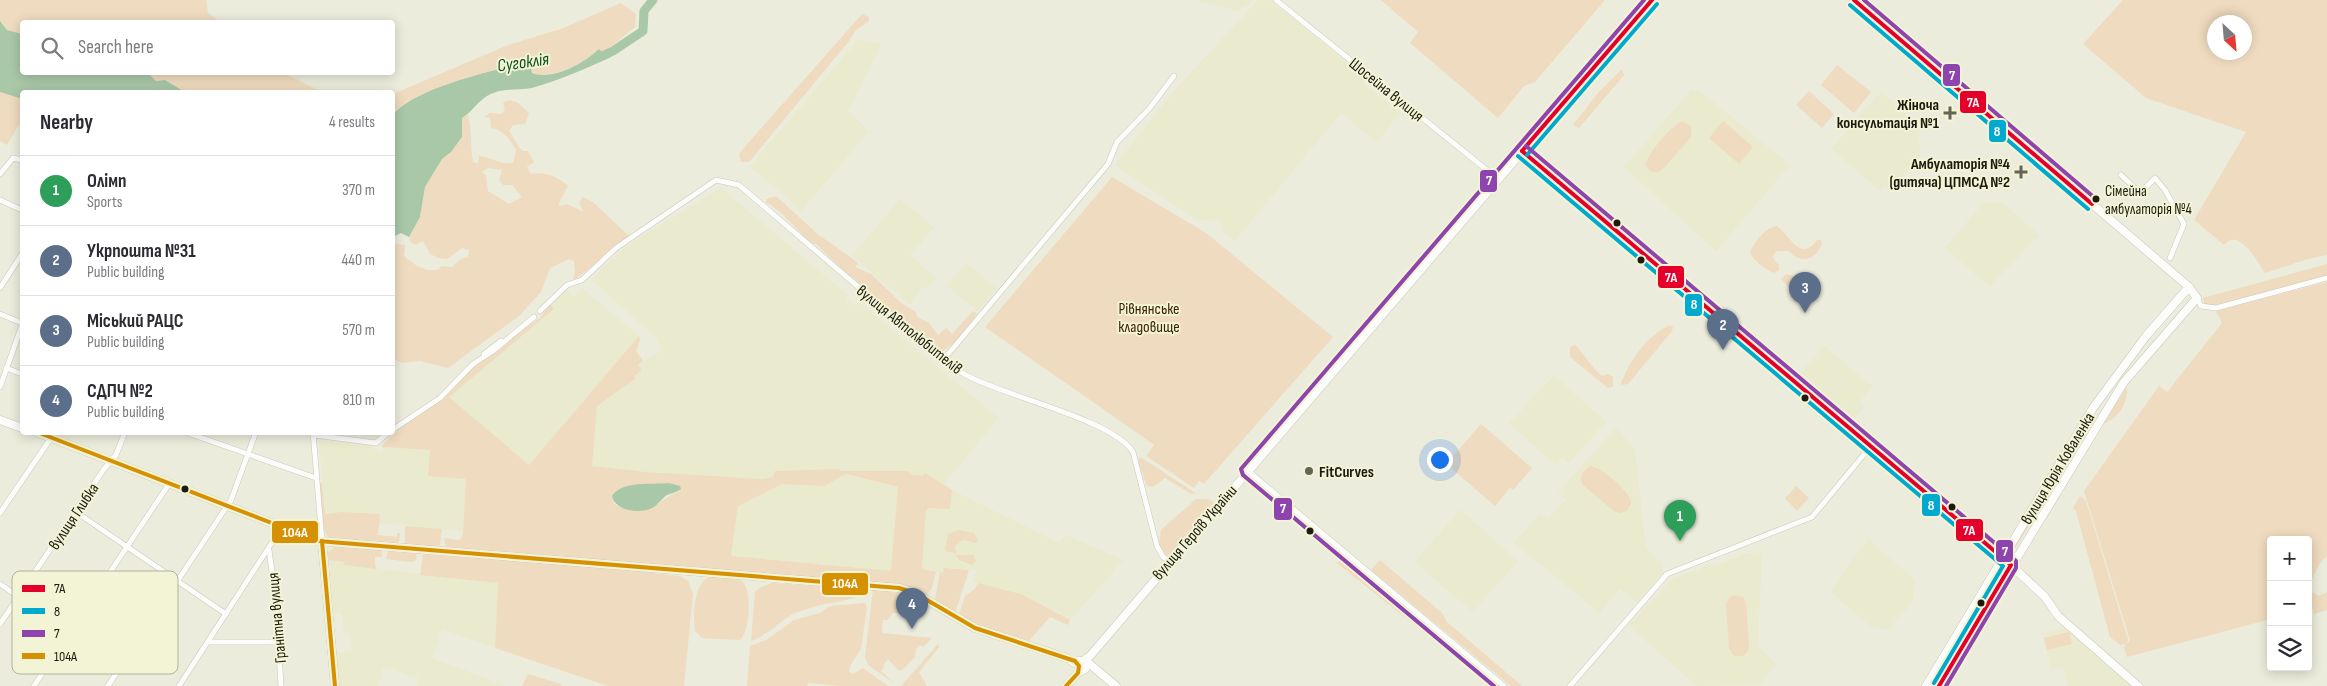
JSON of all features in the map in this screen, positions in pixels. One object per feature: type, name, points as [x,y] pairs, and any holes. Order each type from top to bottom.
[{"type":"street","name":"Шосейна вулиця","points":[[1276,0],[1498,178]]},
{"type":"street","name":"вулиця Героїв України","points":[[1066,686],[1168,561],[1652,0]]},
{"type":"street","points":[[1854,0],[2189,287],[2201,306],[2216,308],[2327,278]]},
{"type":"street","points":[[944,359],[1108,164],[1117,142],[1149,109],[1174,76]]},
{"type":"street","points":[[1522,151],[2002,557],[2045,597],[2058,616],[2138,686]]},
{"type":"street","points":[[0,174],[16,157],[20,159]]},
{"type":"street","points":[[2121,175],[2136,189],[2143,190],[2155,178],[2166,190],[2184,224],[2170,258]]},
{"type":"street","name":"вулиця Автолюбителів","points":[[540,312],[567,285],[582,280],[616,248],[700,190],[716,180],[739,185],[964,374],[992,388],[1105,430],[1127,444],[1133,452],[1157,546],[1163,557],[1168,561]]},
{"type":"street","points":[[0,200],[20,209]]},
{"type":"street","points":[[0,288],[20,257]]},
{"type":"street","name":"вулиця Юрія Коваленка","points":[[1926,686],[2002,557],[2115,375],[2189,287]]},
{"type":"street","name":"вулиця Юрія Коваленка","points":[[1938,686],[2124,382],[2197,298]]},
{"type":"street","points":[[0,314],[20,323]]},
{"type":"street","points":[[395,428],[440,398],[473,364],[534,317]]},
{"type":"street","points":[[0,386],[20,330]]},
{"type":"street","points":[[6,368],[20,373]]},
{"type":"street","points":[[0,420],[20,427]]},
{"type":"street","points":[[0,513],[54,435],[110,461],[322,541],[899,588],[915,592],[975,628],[1084,665],[1116,686]]},
{"type":"street","name":"вулиця Глибка","points":[[36,571],[110,461],[116,455],[124,435]]},
{"type":"street","points":[[193,435],[248,456],[316,478]]},
{"type":"street","points":[[178,577],[228,506],[255,435]]},
{"type":"street","points":[[313,435],[335,686]]},
{"type":"street","points":[[320,435],[376,443],[385,435]]},
{"type":"street","points":[[1570,686],[1667,574],[1812,518],[1871,446]]},
{"type":"street","points":[[1247,470],[1504,686]]},
{"type":"street","points":[[110,571],[169,484]]},
{"type":"street","points":[[76,512],[163,571]]},
{"type":"street","points":[[178,686],[269,550],[282,527]]},
{"type":"street","name":"Гранітна вулиця","points":[[269,550],[276,601],[281,686]]},
{"type":"street","points":[[178,581],[226,614]]},
{"type":"street","points":[[0,584],[12,593]]},
{"type":"street","name":"вулиця Глибка","points":[[0,624],[12,606]]},
{"type":"street","points":[[208,642],[279,642]]},
{"type":"street","points":[[34,686],[42,674]]},
{"type":"street","points":[[108,686],[115,674]]},
{"type":"shaded area","points":[[1194,0],[1252,0],[1247,6],[1241,7],[1240,11]]},
{"type":"shaded area","points":[[1258,0],[1270,0],[1362,74],[1365,86],[1400,112],[1377,143],[1341,113],[1235,241],[1220,229],[1222,221],[1197,220],[1115,165],[1173,92]]},
{"type":"shaded area","points":[[0,21],[7,30],[20,33],[20,75],[150,75],[156,81],[165,80],[182,90],[20,90],[20,98],[0,92]]},
{"type":"shaded area","points":[[859,39],[881,44],[848,111],[869,131],[801,211],[750,166]]},
{"type":"shaded area","points":[[599,49],[603,53],[611,49],[613,51],[611,57],[582,70],[532,88],[498,91],[480,101],[462,118],[462,137],[451,152],[442,159],[425,187],[420,217],[409,237],[401,233],[395,236],[395,113],[418,96],[478,74],[533,60],[530,65],[532,73],[549,75],[568,69],[585,60]]},
{"type":"shaded area","points":[[1691,90],[1700,91],[1790,165],[1716,251],[1624,167]]},
{"type":"shaded area","points":[[1881,92],[1919,126],[1920,157],[1890,190],[1885,187],[1881,191],[1831,149]]},
{"type":"shaded area","points":[[721,188],[848,295],[846,298],[854,306],[859,302],[999,418],[943,485],[925,474],[923,476],[912,475],[907,471],[841,471],[838,469],[775,471],[773,477],[763,479],[646,472],[592,466],[597,406],[635,379],[633,376],[638,365],[662,350],[654,336],[591,279],[629,244]]},
{"type":"shaded area","points":[[900,199],[934,227],[910,255],[936,278],[927,288],[923,286],[910,304],[852,256]]},
{"type":"shaded area","points":[[1984,202],[2003,203],[2039,235],[1990,287],[1945,248]]},
{"type":"shaded area","points":[[966,263],[997,288],[978,311],[947,286]]},
{"type":"shaded area","points":[[582,288],[639,336],[529,465],[449,397],[554,309],[550,304],[567,290],[573,297]]},
{"type":"shaded area","points":[[1824,346],[1872,386],[1859,403],[1864,407],[1852,422],[1798,376]]},
{"type":"shaded area","points":[[1554,375],[1606,422],[1569,463],[1563,458],[1555,465],[1509,423]]},
{"type":"shaded area","points":[[1616,428],[1635,449],[1646,549],[1661,562],[1663,567],[1662,573],[1637,603],[1620,588],[1600,613],[1514,543],[1540,513],[1548,519],[1566,499],[1558,492]]},
{"type":"shaded area","points":[[319,441],[368,445],[381,454],[385,447],[430,450],[466,479],[463,531],[379,523],[380,514],[342,512],[325,514]]},
{"type":"shaded area","points":[[846,474],[898,487],[892,572],[731,556],[738,506],[782,484],[824,486]]},
{"type":"shaded area","points":[[669,483],[680,486],[681,489],[667,495],[654,507],[647,510],[635,511],[623,508],[614,501],[612,496],[617,491],[630,485]]},
{"type":"shaded area","points":[[952,490],[1059,543],[1066,535],[1124,560],[1070,620],[1021,594],[973,582],[977,570],[944,568],[943,573],[922,570],[926,510],[929,508],[950,509]]},
{"type":"shaded area","points":[[1460,510],[1518,561],[1473,612],[1415,562]]},
{"type":"shaded area","points":[[1869,540],[1915,580],[1913,601],[1888,630],[1870,626],[1831,592],[1852,559]]},
{"type":"shaded area","points":[[1762,552],[1758,647],[1776,664],[1759,685],[1697,686],[1629,626],[1671,580],[1714,563],[1715,566],[1744,554]]},
{"type":"shaded area","points":[[329,560],[344,562],[345,565],[498,583],[495,648],[442,629],[432,658],[506,686],[416,686],[418,678],[383,667],[378,686],[339,686],[336,653],[352,651],[349,632],[344,633],[342,613],[333,614]]},
{"type":"shaded area","points":[[2066,628],[2133,686],[2068,686],[2063,667],[2051,670],[2042,633]]},
{"type":"green space","points":[[0,0],[206,0],[208,13],[217,20],[20,20],[20,33],[7,30],[0,21]]},
{"type":"green space","points":[[1381,0],[1605,0],[1535,82],[1524,86],[1498,118],[1410,43],[1418,32]]},
{"type":"green space","points":[[2123,0],[2327,0],[2327,255],[2304,260],[2265,273],[2252,254],[2241,243],[2236,240],[2224,245],[2194,220],[2246,132],[2146,98],[2083,44]]},
{"type":"green space","points":[[621,3],[636,14],[635,27],[603,53],[599,49],[585,60],[568,69],[540,75],[532,73],[530,65],[532,60],[478,74],[419,96],[395,114],[395,93],[508,45],[561,29]]},
{"type":"green space","points":[[862,14],[869,17],[869,21],[855,31],[850,40],[749,162],[741,162],[739,154]]},
{"type":"green space","points":[[1837,65],[1871,92],[1854,113],[1821,85]]},
{"type":"green space","points":[[1622,69],[1624,75],[1579,128],[1573,125],[1598,93]]},
{"type":"green space","points":[[150,75],[288,75],[318,90],[182,90],[165,80],[156,81]]},
{"type":"green space","points":[[1809,91],[1834,114],[1822,128],[1796,105]]},
{"type":"green space","points":[[0,92],[20,98],[20,124],[7,145],[0,141]]},
{"type":"green space","points":[[509,100],[517,102],[529,113],[525,124],[513,125],[509,131],[521,149],[528,151],[534,162],[527,167],[531,174],[541,173],[551,176],[568,186],[558,205],[567,204],[584,212],[579,203],[583,197],[593,202],[629,236],[576,279],[573,278],[575,272],[574,261],[569,259],[550,268],[541,292],[519,316],[448,368],[420,361],[403,363],[395,360],[395,243],[405,245],[404,256],[417,266],[427,270],[438,270],[442,266],[452,267],[461,259],[468,257],[469,250],[462,248],[447,259],[438,258],[430,254],[423,241],[415,245],[410,242],[409,237],[420,217],[425,187],[442,159],[451,152],[462,137],[462,118],[468,115],[473,162],[478,164],[479,155],[503,163],[513,163],[516,150],[511,142],[503,133],[491,128],[490,118],[484,117],[490,113],[502,114],[505,110],[503,103]],"holes":[[[488,168],[502,170],[499,180],[503,185],[512,185],[522,197],[509,204],[488,191],[486,176],[482,172]]]},
{"type":"green space","points":[[1682,121],[1691,126],[1691,137],[1662,170],[1657,172],[1651,171],[1646,165],[1650,155],[1666,134]]},
{"type":"green space","points":[[1723,121],[1753,147],[1739,164],[1709,138]]},
{"type":"green space","name":"Рівнянське кладовище","points":[[1112,177],[1206,233],[1333,337],[1204,484],[1199,481],[1194,488],[1146,456],[1153,444],[985,327]]},
{"type":"green space","points":[[776,196],[821,237],[858,263],[855,267],[871,274],[901,303],[916,312],[917,317],[929,323],[938,335],[946,328],[952,334],[973,311],[977,314],[955,342],[941,352],[913,331],[911,324],[902,322],[857,283],[853,277],[849,276],[816,244],[812,244],[778,210],[765,202],[767,199]]},
{"type":"green space","points":[[1777,226],[1796,246],[1801,248],[1806,249],[1817,240],[1821,240],[1822,244],[1816,254],[1807,259],[1798,258],[1788,251],[1777,251],[1772,257],[1779,265],[1779,270],[1774,273],[1767,270],[1753,258],[1750,252],[1761,236],[1769,229]]},
{"type":"green space","points":[[2327,264],[2327,276],[2205,308],[2203,298]]},
{"type":"green space","points":[[1807,272],[1812,275],[1814,284],[1808,296],[1799,295],[1781,279],[1786,274],[1798,277]]},
{"type":"green space","points":[[2327,282],[2327,556],[2320,563],[2312,579],[2312,536],[2267,536],[2267,620],[2127,657],[2124,647],[2126,644],[2120,645],[2110,637],[2076,511],[2073,508],[2080,496],[2086,501],[2128,639],[2127,644],[2130,640],[2084,491],[2159,386],[2167,392],[2222,323],[2216,311]]},
{"type":"green space","points":[[550,304],[554,309],[449,397],[529,465],[639,336],[640,340],[636,351],[643,361],[638,365],[642,370],[634,376],[635,379],[597,406],[592,466],[646,472],[763,479],[773,477],[775,471],[838,469],[841,471],[908,471],[912,475],[923,476],[925,473],[952,490],[950,509],[929,508],[926,510],[922,569],[936,572],[932,588],[927,595],[911,587],[897,584],[446,547],[444,538],[460,540],[463,534],[466,479],[428,476],[430,450],[385,447],[384,449],[382,446],[401,427],[447,395],[474,365],[540,318]],"holes":[[[846,474],[898,487],[891,571],[731,556],[738,506],[782,484],[824,486]],[[669,483],[680,491],[651,508],[629,509],[613,503],[653,485]]]},
{"type":"green space","points":[[1669,325],[1673,327],[1672,331],[1628,384],[1622,385],[1621,383],[1634,357],[1652,337]]},
{"type":"green space","points":[[1575,345],[1602,376],[1608,374],[1613,377],[1613,387],[1608,388],[1570,357],[1570,347]]},
{"type":"green space","points":[[2127,387],[2126,400],[2121,410],[2112,419],[2101,425]]},
{"type":"green space","points":[[1481,424],[1532,468],[1513,490],[1510,488],[1495,506],[1446,464]]},
{"type":"green space","points":[[2085,430],[2087,432],[2014,550],[2013,548]]},
{"type":"green space","points":[[1140,457],[1197,494],[1190,493],[1165,478],[1153,487],[1147,486],[1138,461]]},
{"type":"green space","points":[[1590,466],[1595,467],[1608,476],[1627,494],[1631,504],[1627,511],[1619,513],[1614,511],[1583,485],[1581,480],[1582,473]]},
{"type":"green space","points":[[319,483],[322,483],[325,514],[342,512],[380,514],[378,535],[397,537],[397,533],[400,533],[399,542],[396,544],[328,537],[324,530]]},
{"type":"green space","points":[[1796,486],[1809,498],[1797,511],[1785,498]]},
{"type":"green space","points":[[1196,499],[1209,499],[1214,503],[1170,555],[1166,555],[1159,545],[1161,530]]},
{"type":"green space","points":[[405,526],[442,529],[440,545],[436,547],[405,544]]},
{"type":"green space","points":[[958,530],[974,533],[978,540],[976,543],[963,540],[955,546],[956,555],[973,555],[976,561],[972,565],[959,560],[954,553],[945,551],[948,534]]},
{"type":"green space","points":[[335,547],[381,550],[382,557],[375,557],[377,569],[344,565],[344,562],[329,560],[328,562],[327,553]]},
{"type":"green space","points":[[388,551],[415,553],[417,557],[415,561],[410,562],[386,559]]},
{"type":"green space","points":[[423,554],[630,570],[680,576],[688,581],[693,594],[684,686],[608,686],[495,648],[498,583],[420,575]]},
{"type":"green space","points":[[1345,555],[1500,686],[1491,686],[1337,563]]},
{"type":"green space","points":[[1380,560],[1442,613],[1447,622],[1522,686],[1511,686],[1371,570]]},
{"type":"green space","points":[[944,568],[969,570],[955,613],[935,599],[940,572],[943,573]]},
{"type":"green space","points":[[1999,573],[1934,686],[1931,686]]},
{"type":"green space","points":[[712,576],[736,579],[743,582],[746,587],[749,602],[748,621],[740,640],[702,638],[695,631],[694,608],[698,591],[701,584]]},
{"type":"green space","points":[[772,583],[867,589],[859,596],[794,614],[767,633],[751,641],[755,592],[761,587]]},
{"type":"green space","points":[[978,583],[1021,594],[1070,620],[1068,625],[1050,617],[1029,641],[977,625],[959,615],[965,596],[975,589]]},
{"type":"green space","points":[[873,589],[906,595],[905,613],[893,613],[887,620],[883,620],[882,633],[932,638],[923,647],[920,645],[916,649],[915,657],[902,670],[899,671],[888,659],[883,665],[884,667],[881,671],[895,684],[868,665],[865,657]]},
{"type":"green space","points":[[2313,592],[2318,596],[2327,592],[2327,610],[2314,614]]},
{"type":"green space","points":[[1735,595],[1743,597],[1746,604],[1749,648],[1745,655],[1741,656],[1733,655],[1729,648],[1726,605],[1729,598]]},
{"type":"green space","points":[[865,603],[867,607],[861,649],[850,666],[849,672],[853,674],[863,668],[888,686],[840,686],[808,683],[807,686],[747,686],[750,646],[766,640],[794,620],[820,613],[830,606]]},
{"type":"green space","points":[[2069,632],[2072,644],[2047,650],[2044,638]]},
{"type":"green space","points":[[938,644],[939,647],[919,672],[927,686],[901,686]]},
{"type":"green space","points":[[528,674],[561,684],[562,686],[522,686]]},
{"type":"waterway","name":"Сугоклія","points":[[602,56],[643,31],[644,11],[653,0]]},
{"type":"transit line","name":"7","points":[[1494,686],[1243,475],[1241,469],[1644,0]]},
{"type":"transit line","name":"7А","points":[[1522,151],[1652,0]]},
{"type":"transit line","name":"7А","points":[[1854,0],[2092,204]]},
{"type":"transit line","name":"7","points":[[1864,0],[2096,199]]},
{"type":"transit line","name":"8","points":[[1527,155],[1657,4]]},
{"type":"transit line","name":"8","points":[[1850,5],[2088,209]]},
{"type":"transit line","name":"7","points":[[1526,146],[2016,561],[2016,568],[1946,686]]},
{"type":"transit line","name":"7А","points":[[1522,151],[2011,565],[1939,686]]},
{"type":"transit line","name":"8","points":[[1518,156],[2003,566],[1934,683]]},
{"type":"transit line","name":"104А","points":[[45,435],[318,541],[899,588],[915,593],[975,628],[1075,661],[1079,666],[1078,673],[1066,686]]},
{"type":"transit line","name":"104А","points":[[322,541],[335,686]]},
{"type":"place","name":"Жіноча консультація №1","points":[[1950,113]]},
{"type":"place","name":"Амбулаторія №4 (дитяча) ЦПМСД №2","points":[[2021,172]]},
{"type":"place","name":"Сімейна амбулаторія №4","points":[[2096,199]]},
{"type":"place","name":"Міський РАЦС","points":[[1805,313]]},
{"type":"place","name":"Укрпошта №31","points":[[1723,350]]},
{"type":"place","name":"FitCurves","points":[[1309,471]]},
{"type":"place","name":"Олімп","points":[[1680,541]]},
{"type":"place","name":"СДПЧ №2","points":[[912,629]]}]
